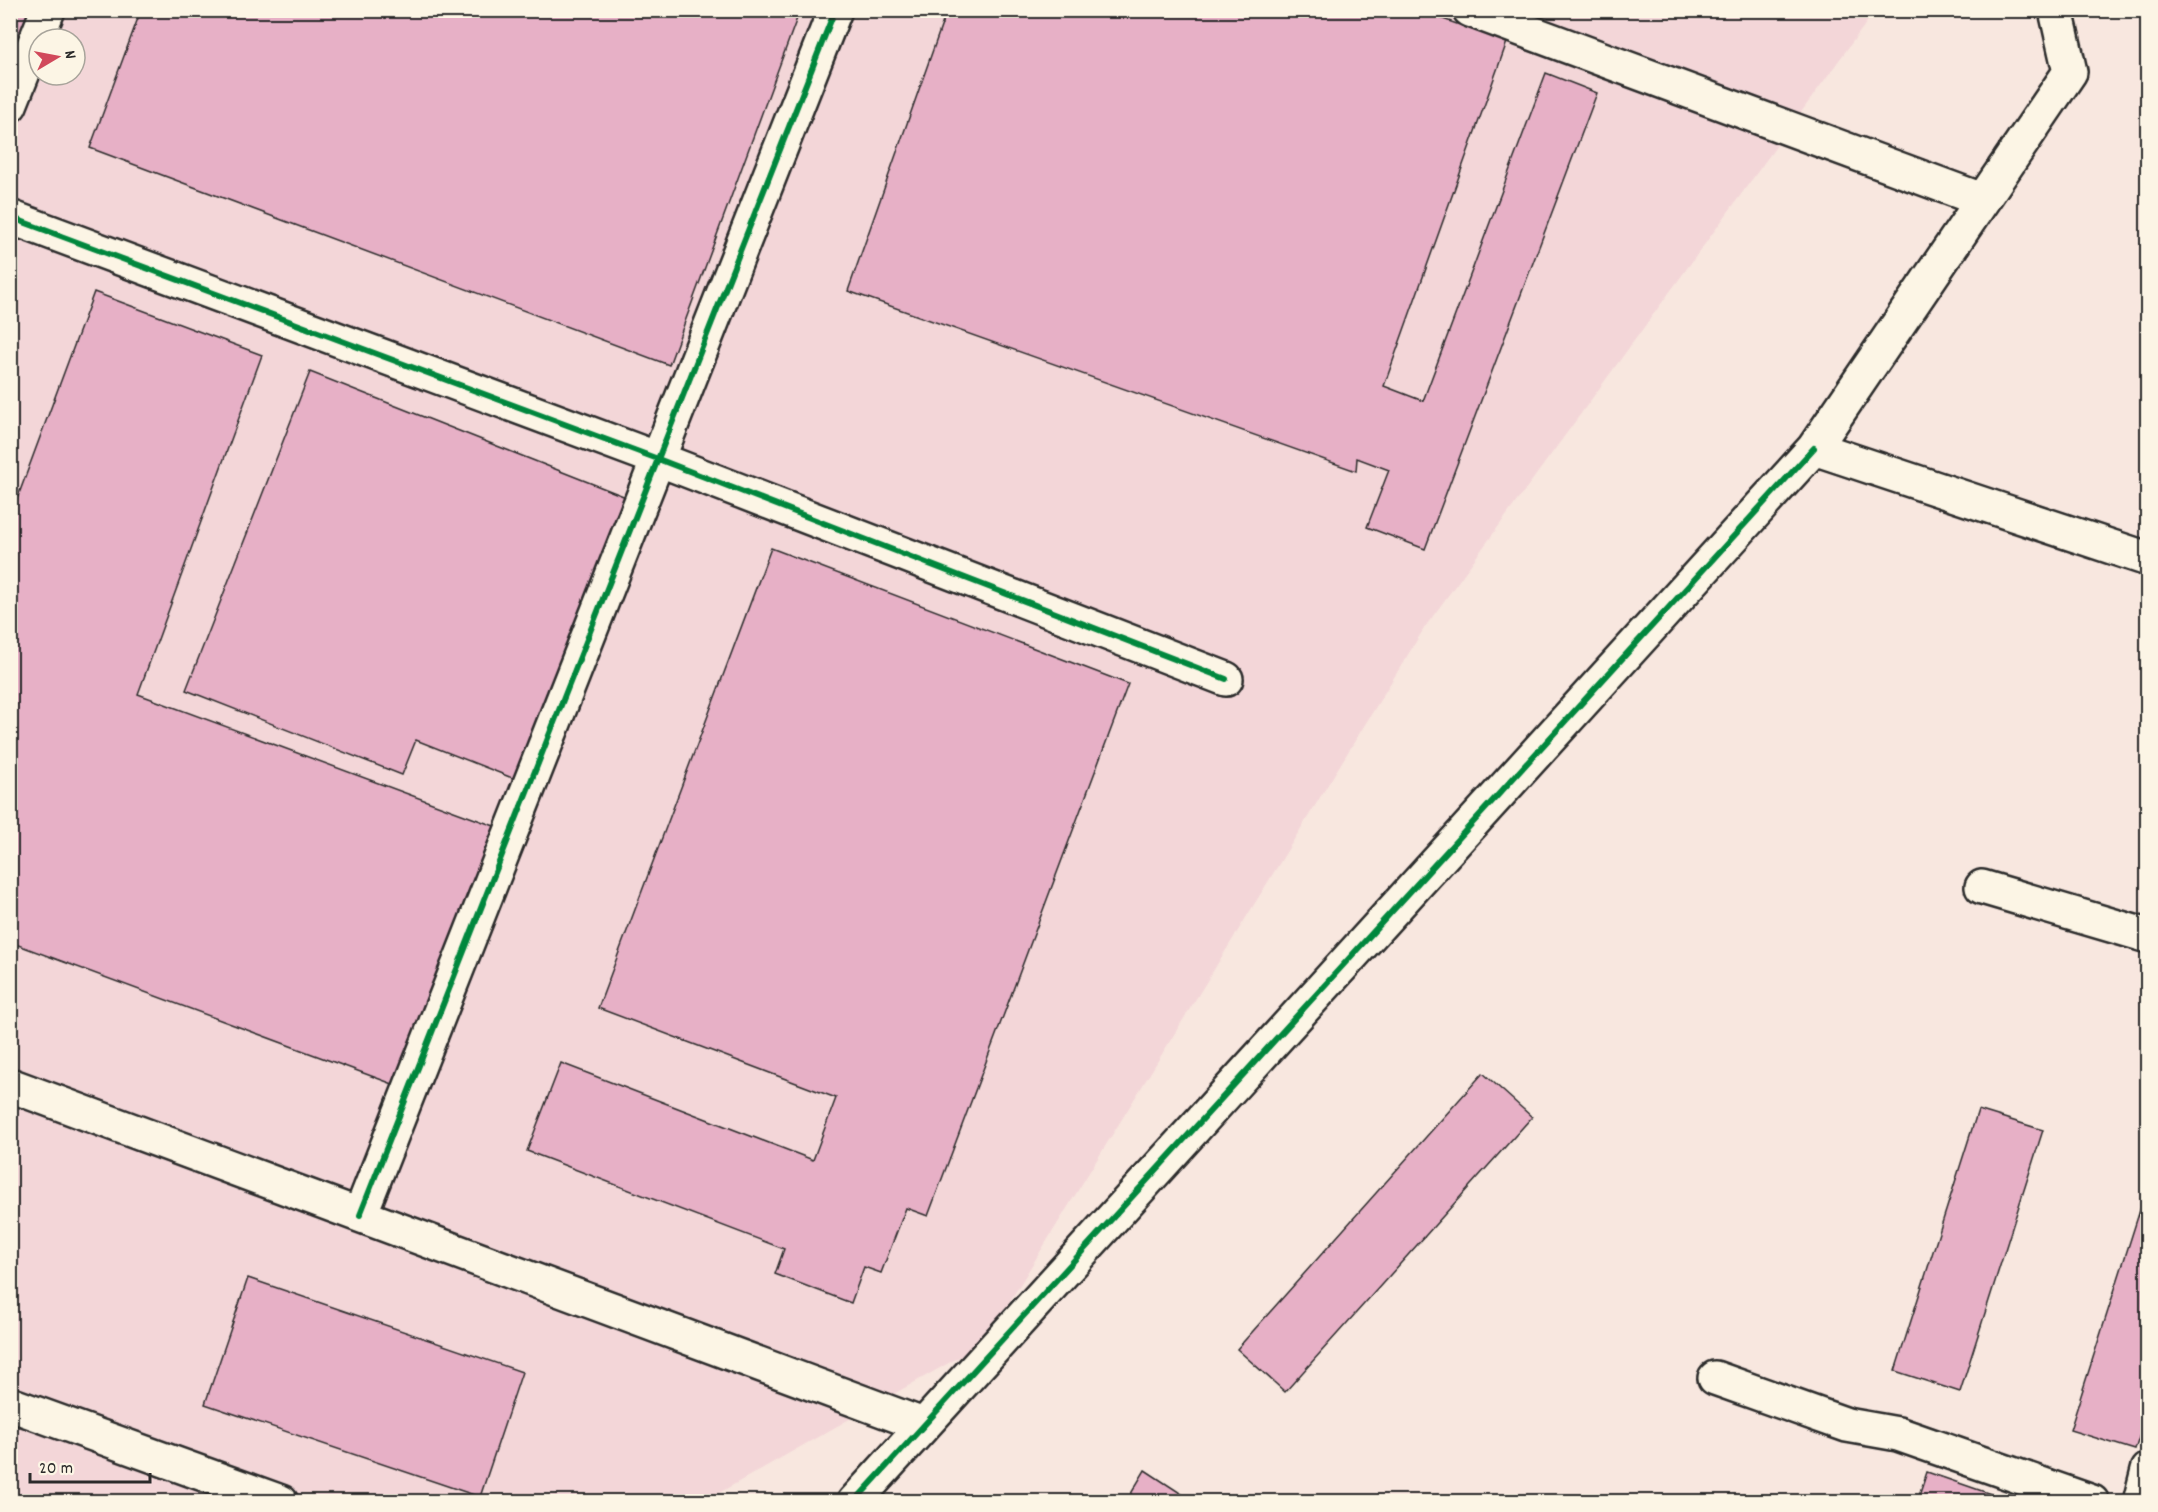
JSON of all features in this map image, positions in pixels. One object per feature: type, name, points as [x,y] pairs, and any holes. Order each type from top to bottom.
[{"type":"street","points":[[10,105],[48,10]]},
{"type":"street","points":[[360,1215],[835,10]]},
{"type":"street","points":[[1470,10],[1982,200]]},
{"type":"street","points":[[854,1502],[1814,448],[2070,72],[2056,10]]},
{"type":"street","points":[[10,217],[658,459],[1226,679]]},
{"type":"street","points":[[1814,448],[2148,559]]},
{"type":"street","points":[[1982,887],[2148,936]]},
{"type":"street","points":[[10,1085],[924,1425]]},
{"type":"street","points":[[1715,1378],[1846,1425],[1898,1434],[2092,1502]]},
{"type":"street","points":[[10,1404],[280,1502]]},
{"type":"street","points":[[2140,1502],[2148,1470]]},
{"type":"shaded area","points":[[10,11],[1875,11],[1425,627],[984,1343],[703,1502],[11,1501]]},
{"type":"building","points":[[10,10],[52,10],[44,27],[27,27],[27,62],[10,97]]},
{"type":"building","points":[[141,10],[800,10],[669,365],[90,148]]},
{"type":"building","points":[[947,10],[1418,10],[1507,42],[1384,386],[1423,401],[1546,73],[1597,93],[1425,549],[1367,527],[1389,470],[1357,458],[1356,471],[848,291]]},
{"type":"building","points":[[94,292],[262,355],[138,694],[505,830],[409,1090],[10,942],[10,518]]},
{"type":"building","points":[[310,372],[636,501],[525,783],[416,740],[402,775],[186,690]]},
{"type":"building","points":[[771,548],[1128,684],[928,1216],[906,1208],[881,1273],[864,1267],[851,1303],[775,1274],[784,1249],[527,1151],[561,1063],[813,1160],[836,1098],[598,1008]]},
{"type":"building","points":[[1483,1073],[1532,1117],[1285,1392],[1237,1349]]},
{"type":"building","points":[[1978,1110],[2043,1130],[1960,1392],[1895,1371]]},
{"type":"building","points":[[2148,1185],[2148,1409],[2135,1450],[2070,1430]]},
{"type":"building","points":[[248,1278],[522,1372],[480,1497],[205,1404]]},
{"type":"building","points":[[1145,1470],[1194,1502],[1126,1502]]},
{"type":"building","points":[[1927,1472],[2014,1502],[1917,1502]]},
{"type":"cycle path","points":[[360,1215],[835,10]]},
{"type":"cycle path","points":[[10,217],[658,459],[1226,679]]},
{"type":"cycle path","points":[[854,1502],[1814,448]]}]
